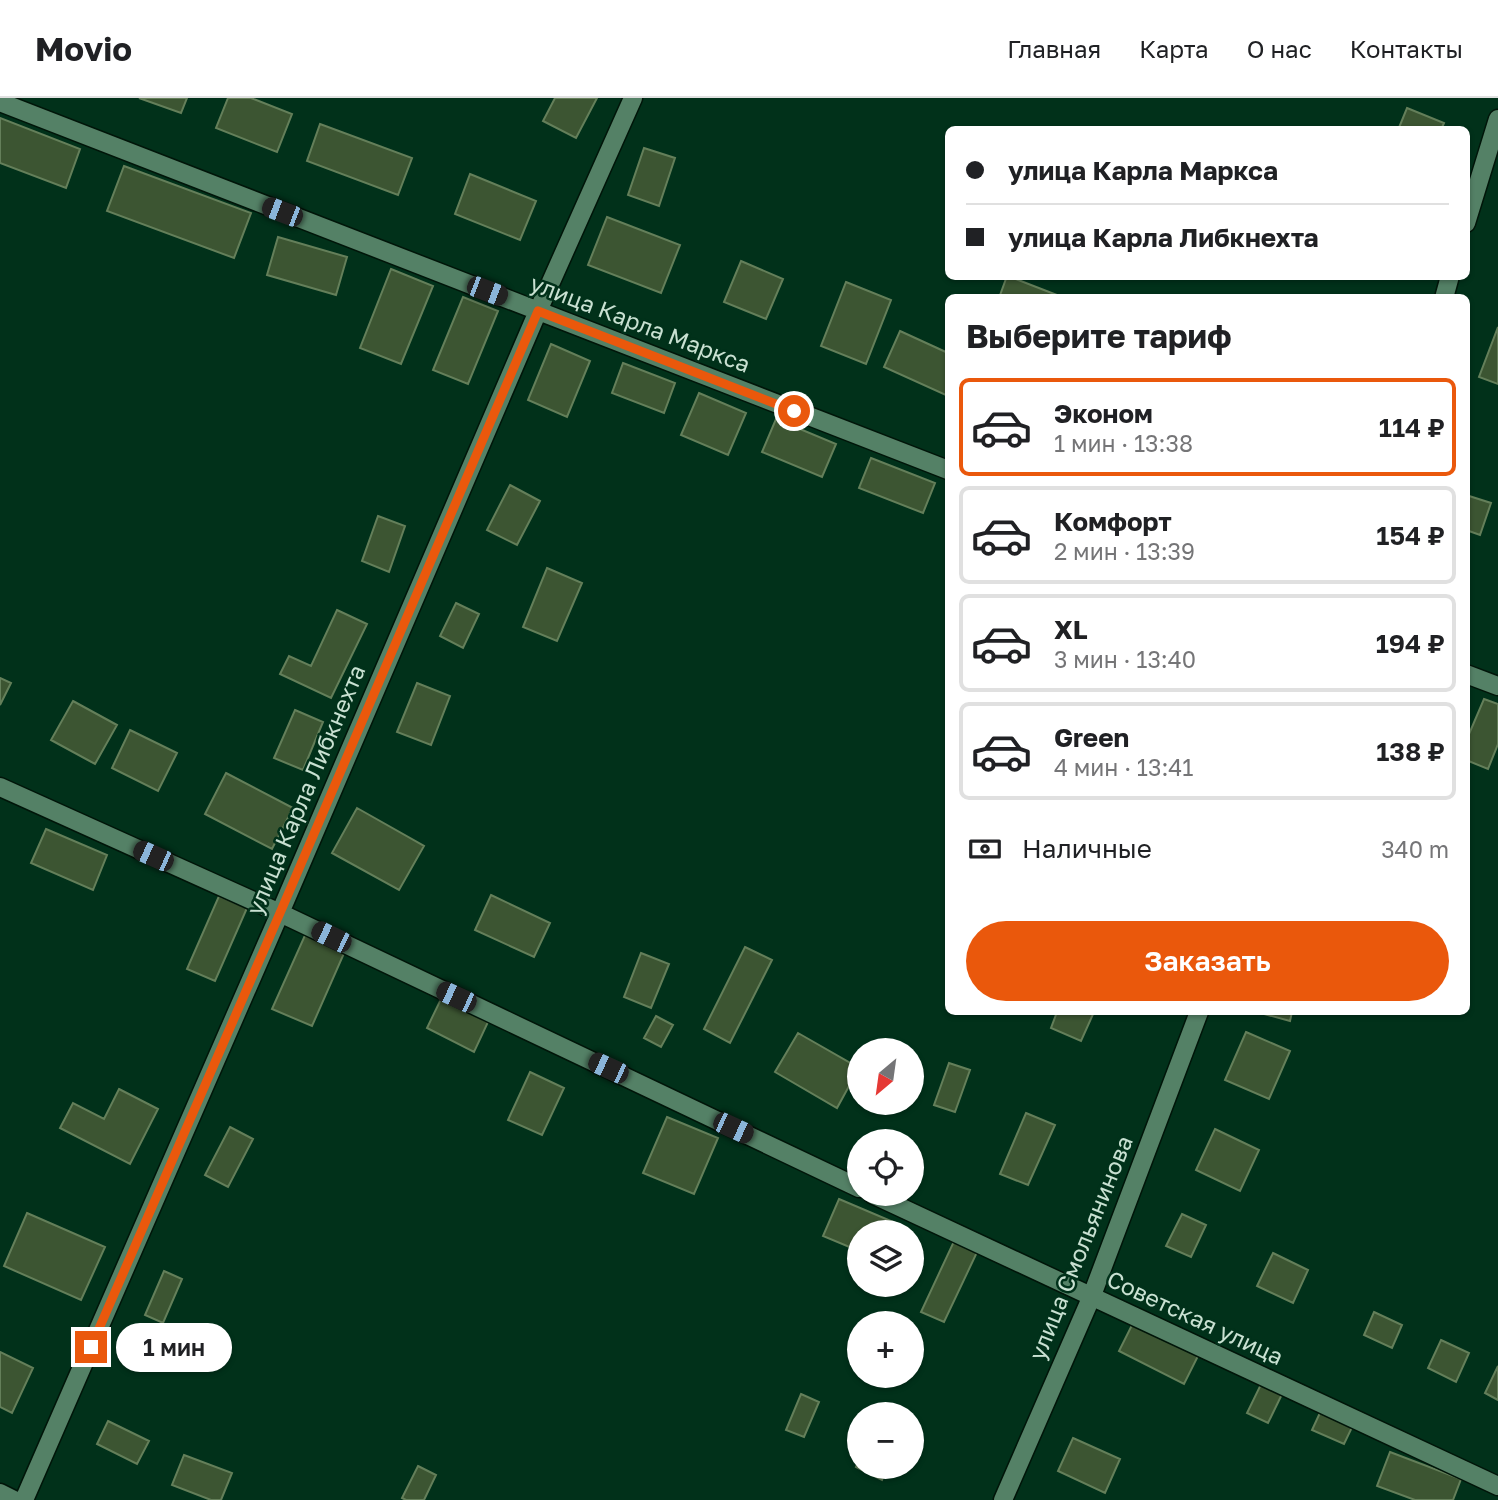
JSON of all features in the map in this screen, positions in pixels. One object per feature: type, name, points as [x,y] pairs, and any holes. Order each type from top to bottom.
[{"type":"street","name":"улица Карла Либкнехта","points":[[24,1500],[538,311],[633,98]]},
{"type":"street","name":"улица Карла Маркса","points":[[0,102],[945,469]]},
{"type":"street","points":[[1470,210],[1498,119]]},
{"type":"street","points":[[1470,676],[1498,686]]},
{"type":"street","points":[[0,787],[280,913],[847,1182]]},
{"type":"street","name":"улица Смольянинова","points":[[1003,1500],[1091,1298],[1198,1015]]},
{"type":"street","name":"Советская улица","points":[[897,1206],[1498,1486]]},
{"type":"street","points":[[0,1493],[14,1500]]},
{"type":"building","points":[[139,98],[187,98],[181,113]]},
{"type":"building","points":[[228,98],[251,98],[292,114],[277,152],[216,128]]},
{"type":"building","points":[[555,98],[597,98],[576,138],[543,121]]},
{"type":"building","points":[[1407,108],[1444,123],[1443,126],[1400,126]]},
{"type":"building","points":[[0,118],[80,149],[66,188],[0,163]]},
{"type":"building","points":[[320,124],[412,158],[398,195],[307,161]]},
{"type":"building","points":[[644,148],[675,158],[659,206],[628,195]]},
{"type":"building","points":[[124,166],[251,213],[234,258],[107,211]]},
{"type":"building","points":[[470,174],[536,201],[520,240],[455,214]]},
{"type":"building","points":[[607,217],[680,245],[661,293],[588,265]]},
{"type":"building","points":[[278,237],[347,257],[336,295],[267,275]]},
{"type":"building","points":[[741,261],[783,279],[766,319],[724,302]]},
{"type":"building","points":[[391,269],[433,286],[401,364],[360,348]]},
{"type":"building","points":[[1006,280],[1018,280],[1054,294],[1000,294]]},
{"type":"building","points":[[846,282],[891,300],[866,364],[821,346]]},
{"type":"building","points":[[463,297],[498,311],[468,384],[433,370]]},
{"type":"building","points":[[1498,327],[1498,384],[1479,377]]},
{"type":"building","points":[[900,331],[945,352],[945,395],[884,367]]},
{"type":"building","points":[[551,344],[590,361],[567,417],[528,400]]},
{"type":"building","points":[[623,363],[675,383],[664,413],[612,393]]},
{"type":"building","points":[[699,393],[746,413],[728,455],[681,435]]},
{"type":"building","points":[[776,419],[836,444],[822,477],[762,452]]},
{"type":"building","points":[[871,458],[935,483],[923,513],[859,488]]},
{"type":"building","points":[[510,485],[540,501],[517,545],[487,530]]},
{"type":"building","points":[[1470,496],[1491,503],[1480,535],[1470,531]]},
{"type":"building","points":[[378,516],[405,526],[389,572],[362,561]]},
{"type":"building","points":[[547,568],[582,583],[557,641],[523,627]]},
{"type":"building","points":[[456,603],[479,614],[463,648],[440,636]]},
{"type":"building","points":[[337,610],[367,624],[331,698],[280,674],[289,656],[311,666]]},
{"type":"building","points":[[0,678],[11,683],[0,705]]},
{"type":"building","points":[[417,683],[450,696],[431,745],[397,732]]},
{"type":"building","points":[[1484,699],[1498,704],[1498,744],[1488,769],[1470,762],[1470,732]]},
{"type":"building","points":[[73,701],[117,725],[95,764],[51,740]]},
{"type":"building","points":[[295,710],[323,722],[303,770],[274,758]]},
{"type":"building","points":[[130,730],[177,753],[158,791],[112,768]]},
{"type":"building","points":[[226,773],[293,808],[272,849],[205,814]]},
{"type":"building","points":[[357,808],[424,846],[399,890],[332,853]]},
{"type":"building","points":[[46,829],[107,855],[93,890],[31,863]]},
{"type":"building","points":[[491,895],[550,923],[534,957],[475,930]]},
{"type":"building","points":[[219,896],[247,908],[215,981],[187,969]]},
{"type":"building","points":[[306,933],[345,951],[312,1026],[272,1009]]},
{"type":"building","points":[[745,947],[772,960],[730,1043],[704,1029]]},
{"type":"building","points":[[641,953],[669,964],[651,1008],[624,997]]},
{"type":"building","points":[[441,999],[488,1022],[474,1052],[427,1028]]},
{"type":"building","points":[[1056,1015],[1093,1015],[1081,1041],[1051,1028]]},
{"type":"building","points":[[1268,1015],[1291,1015],[1290,1021]]},
{"type":"building","points":[[656,1016],[673,1025],[661,1047],[644,1038]]},
{"type":"building","points":[[1246,1032],[1290,1051],[1269,1099],[1225,1080]]},
{"type":"building","points":[[798,1033],[847,1061],[847,1090],[837,1108],[775,1072]]},
{"type":"building","points":[[949,1063],[970,1070],[955,1112],[934,1105]]},
{"type":"building","points":[[530,1072],[564,1088],[542,1135],[508,1120]]},
{"type":"building","points":[[119,1089],[158,1109],[130,1164],[60,1128],[73,1103],[104,1119]]},
{"type":"building","points":[[1026,1113],[1055,1125],[1028,1185],[1000,1174]]},
{"type":"building","points":[[667,1117],[718,1138],[694,1194],[643,1173]]},
{"type":"building","points":[[230,1127],[253,1139],[228,1187],[205,1175]]},
{"type":"building","points":[[1215,1129],[1259,1150],[1240,1191],[1196,1170]]},
{"type":"building","points":[[839,1199],[847,1202],[847,1206],[856,1206],[889,1220],[847,1220],[847,1246],[823,1236]]},
{"type":"building","points":[[27,1213],[105,1247],[81,1300],[4,1266]]},
{"type":"building","points":[[1182,1214],[1206,1225],[1191,1257],[1166,1246]]},
{"type":"building","points":[[956,1237],[979,1248],[944,1322],[921,1311]]},
{"type":"building","points":[[1273,1253],[1308,1270],[1293,1303],[1257,1286]]},
{"type":"building","points":[[164,1271],[182,1279],[163,1323],[145,1315]]},
{"type":"building","points":[[1374,1312],[1402,1325],[1392,1348],[1364,1335]]},
{"type":"building","points":[[1134,1321],[1199,1354],[1184,1384],[1119,1351]]},
{"type":"building","points":[[1441,1340],[1469,1353],[1456,1382],[1428,1368]]},
{"type":"building","points":[[0,1352],[33,1368],[12,1413],[0,1407]]},
{"type":"building","points":[[1498,1366],[1498,1400],[1485,1393]]},
{"type":"building","points":[[1266,1374],[1287,1384],[1268,1423],[1247,1413]]},
{"type":"building","points":[[801,1394],[819,1402],[804,1437],[786,1430]]},
{"type":"building","points":[[1324,1404],[1356,1419],[1344,1444],[1312,1430]]},
{"type":"building","points":[[108,1421],[149,1441],[137,1464],[97,1444]]},
{"type":"building","points":[[1073,1438],[1120,1459],[1105,1493],[1058,1471]]},
{"type":"building","points":[[1390,1452],[1461,1479],[1453,1500],[1415,1500],[1377,1486]]},
{"type":"building","points":[[184,1455],[232,1473],[221,1500],[211,1500],[172,1485]]},
{"type":"building","points":[[418,1466],[436,1475],[424,1500],[406,1500],[402,1498]]},
{"type":"route","points":[[91,1347],[538,311],[794,411]]}]
